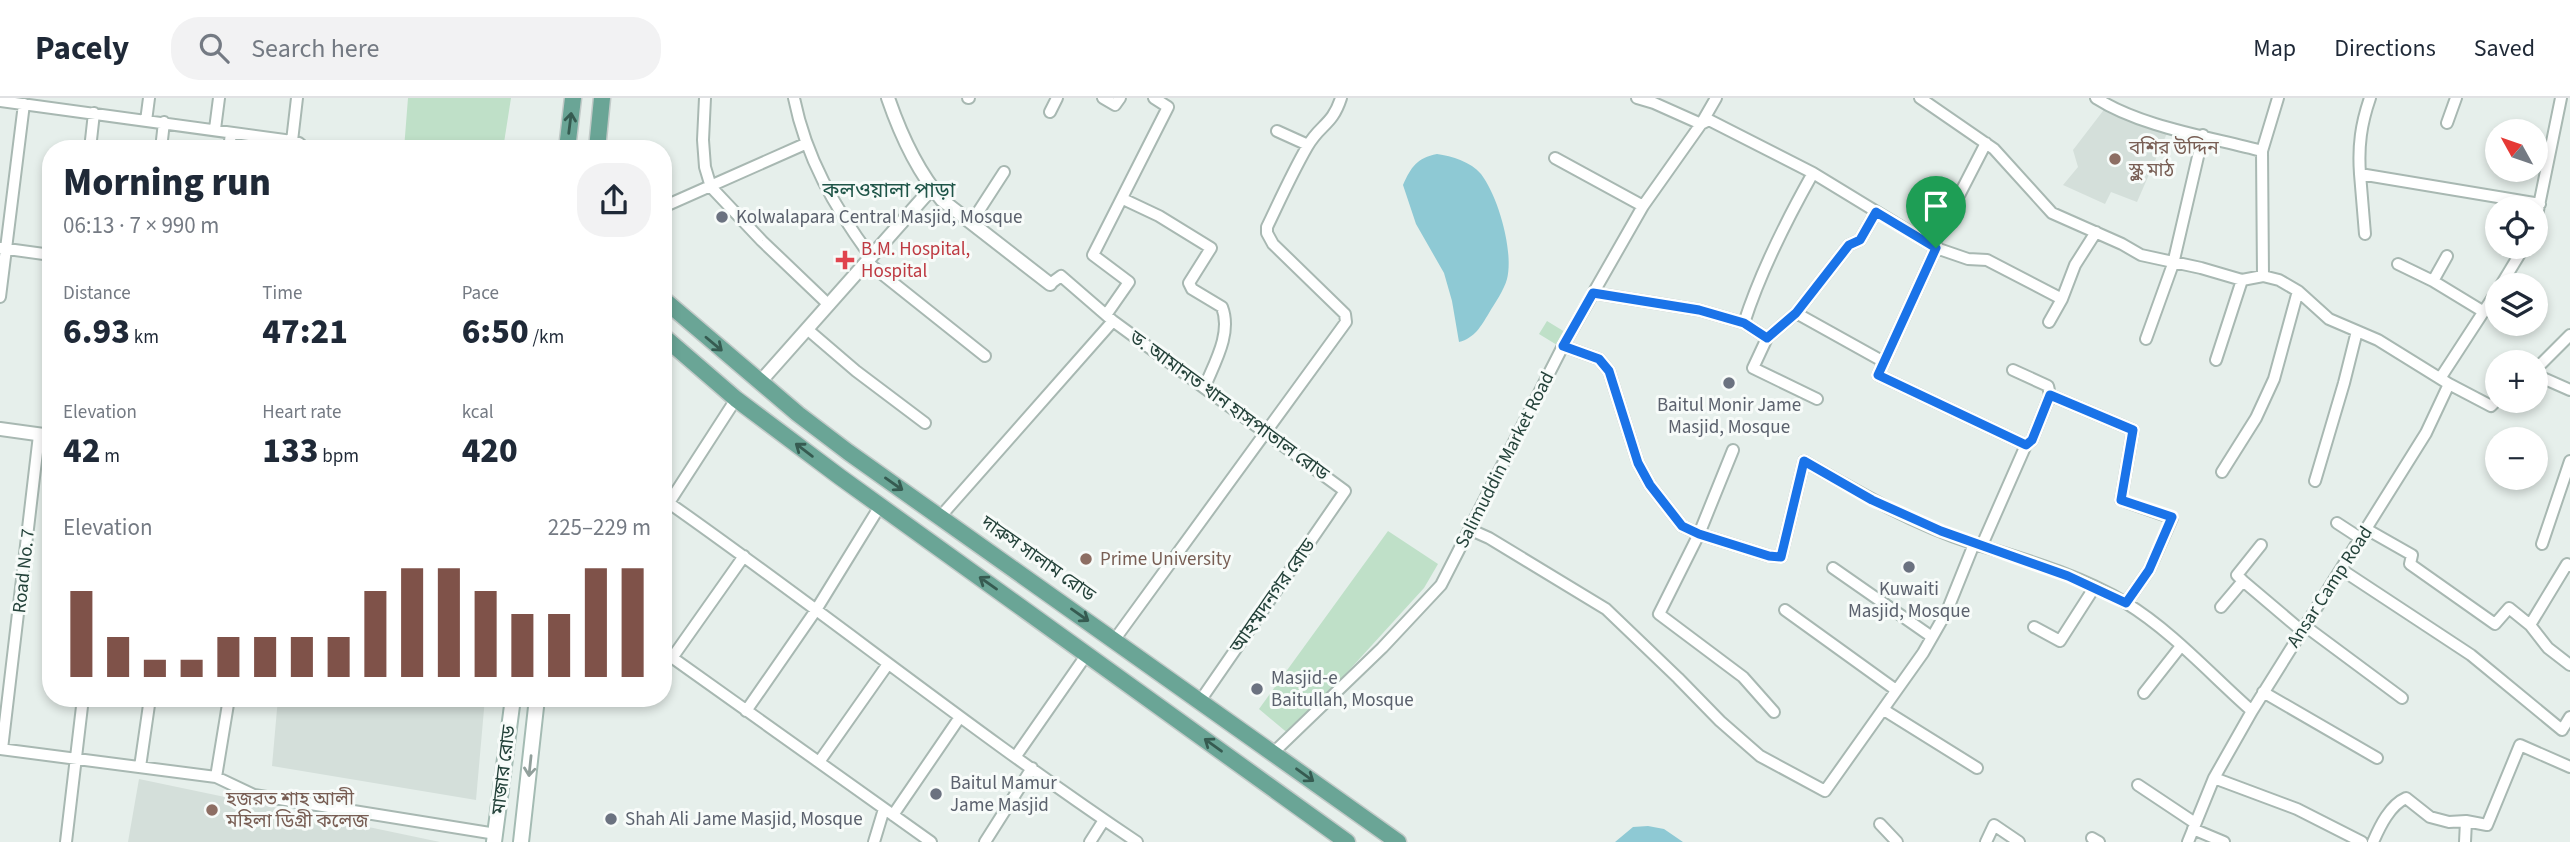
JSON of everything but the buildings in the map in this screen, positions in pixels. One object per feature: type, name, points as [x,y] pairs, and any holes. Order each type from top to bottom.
[{"type":"main road","points":[[568,140],[573,98]]},
{"type":"main road","points":[[598,140],[602,98]]},
{"type":"main road","name":"দারুস সালাম রোড","points":[[672,307],[798,414],[1398,842]]},
{"type":"main road","points":[[672,344],[736,399],[1093,658],[1336,839]]},
{"type":"main road","points":[[1093,658],[1109,635]]},
{"type":"main road","name":"মাজার রোড","points":[[495,838],[512,707]]},
{"type":"main road","name":"মাজার রোড","points":[[521,842],[536,707]]},
{"type":"street","points":[[74,111],[76,98]]},
{"type":"street","points":[[146,121],[149,98]]},
{"type":"street","points":[[215,129],[219,98]]},
{"type":"street","points":[[292,140],[297,98]]},
{"type":"street","points":[[705,98],[703,140],[705,167],[711,187],[762,241],[829,305]]},
{"type":"street","points":[[794,98],[806,144],[845,222],[869,260],[985,356]]},
{"type":"street","points":[[888,98],[903,135],[932,188],[942,200],[1050,284]]},
{"type":"street","points":[[1050,112],[1057,98]]},
{"type":"street","points":[[1103,98],[1115,105],[1120,98]]},
{"type":"street","points":[[940,517],[1110,318],[1129,282],[1093,255],[1170,102],[1154,98]]},
{"type":"street","points":[[1109,635],[1346,322],[1345,314],[1273,244],[1267,233],[1267,227],[1308,145],[1321,128],[1331,122],[1341,98]]},
{"type":"street","points":[[1637,98],[1700,124],[1709,120],[1813,173],[1934,247],[1968,259],[1987,260],[2062,299]]},
{"type":"street","name":"Salimuddin Market Road","points":[[1274,752],[1382,648],[1441,584],[1563,346],[1643,206],[1716,98]]},
{"type":"street","points":[[1920,98],[1994,149],[2052,213],[2141,255],[2242,280],[2263,276],[2279,280],[2298,290],[2329,319],[2357,331],[2485,403]]},
{"type":"street","points":[[2096,98],[2149,122],[2262,151]]},
{"type":"street","points":[[2263,276],[2262,151],[2278,98]]},
{"type":"street","points":[[2365,234],[2358,148],[2361,124],[2370,98]]},
{"type":"street","points":[[2447,123],[2456,98]]},
{"type":"street","points":[[2542,196],[2561,98]]},
{"type":"street","points":[[1,100],[285,140]]},
{"type":"street","points":[[0,297],[3,249],[24,104]]},
{"type":"street","points":[[91,140],[94,113]]},
{"type":"street","points":[[162,140],[164,122]]},
{"type":"street","points":[[1277,131],[1308,145]]},
{"type":"street","points":[[230,140],[231,132]]},
{"type":"street","points":[[2146,339],[2174,264],[2203,135]]},
{"type":"street","points":[[1986,143],[1934,247],[1878,375],[2026,445]]},
{"type":"street","points":[[672,202],[806,144]]},
{"type":"street","points":[[1555,158],[1643,206]]},
{"type":"street","points":[[971,223],[1004,173]]},
{"type":"street","points":[[1744,323],[1755,290],[1783,227],[1813,173]]},
{"type":"street","points":[[2360,174],[2492,196]]},
{"type":"street","points":[[760,382],[932,188]]},
{"type":"street","points":[[1122,199],[1159,216],[1211,248],[1189,283],[1192,289],[1222,307],[1225,315],[1222,346],[1205,386]]},
{"type":"street","points":[[1817,399],[1752,368],[1767,338],[1796,313],[1849,245],[1860,240],[1876,212]]},
{"type":"street","points":[[2049,322],[2062,299],[2075,265],[2096,232]]},
{"type":"street","points":[[3,249],[42,254]]},
{"type":"street","points":[[2433,281],[2447,256]]},
{"type":"street","points":[[2398,264],[2433,281],[2484,312]]},
{"type":"street","name":"ড. আমানত খান হাসপাতাল রোড","points":[[1050,284],[1061,276],[1110,318],[1345,491]]},
{"type":"street","points":[[2216,360],[2242,280]]},
{"type":"street","points":[[2222,472],[2256,418],[2274,379],[2298,290]]},
{"type":"street","points":[[1593,293],[1699,310],[1744,323],[1767,338]]},
{"type":"street","name":"Ansar Camp Road","points":[[2188,842],[2214,778],[2263,692],[2426,433],[2445,380],[2484,312]]},
{"type":"street","points":[[1796,313],[1884,362]]},
{"type":"street","points":[[807,329],[856,371],[925,423]]},
{"type":"street","points":[[2315,481],[2357,331]]},
{"type":"street","points":[[2548,357],[2570,335]]},
{"type":"street","points":[[1563,346],[1599,359],[1609,371],[1638,463],[1650,485],[1682,526],[1769,556],[1781,557],[1804,461],[1872,500],[1978,545],[2068,576],[2126,603],[2181,646],[2252,712]]},
{"type":"street","points":[[1471,530],[1489,538],[1606,609],[1720,722],[1760,756],[1825,791],[1884,710],[1932,637],[2026,445],[2032,440],[2050,395],[2048,386],[2013,370]]},
{"type":"street","points":[[2548,380],[2570,390]]},
{"type":"street","points":[[2050,395],[2133,430],[2121,500],[2172,517],[2149,570],[2126,603]]},
{"type":"street","points":[[672,499],[736,399]]},
{"type":"street","points":[[0,429],[42,435]]},
{"type":"street","points":[[1732,450],[1699,534],[1659,614],[1743,677],[1774,712]]},
{"type":"street","name":"Road No. 7","points":[[1,749],[42,456]]},
{"type":"street","points":[[2542,544],[2570,461]]},
{"type":"street","name":"আহম্মদনগর রোড","points":[[1200,701],[1345,491]]},
{"type":"street","points":[[746,710],[816,610],[880,506]]},
{"type":"street","points":[[672,512],[744,555],[960,718],[1137,842]]},
{"type":"street","points":[[2337,523],[2412,555],[2410,564],[2495,624],[2509,608],[2530,625],[2548,648],[2570,665]]},
{"type":"street","points":[[2261,545],[2237,575],[2304,629],[2402,698]]},
{"type":"street","points":[[672,649],[744,555]]},
{"type":"street","points":[[2530,625],[2569,565]]},
{"type":"street","points":[[1833,568],[1932,637]]},
{"type":"street","points":[[2342,570],[2471,655],[2562,730],[2570,717]]},
{"type":"street","points":[[2221,607],[2243,581]]},
{"type":"street","points":[[2034,627],[2060,641],[2094,587]]},
{"type":"street","points":[[1785,610],[1896,690]]},
{"type":"street","points":[[2144,693],[2181,646]]},
{"type":"street","points":[[672,657],[931,842]]},
{"type":"street","points":[[1016,756],[1093,658]]},
{"type":"street","points":[[819,762],[888,664]]},
{"type":"street","points":[[2263,692],[2377,758]]},
{"type":"street","points":[[66,842],[82,707]]},
{"type":"street","points":[[140,767],[149,707]]},
{"type":"street","points":[[216,777],[228,707]]},
{"type":"street","points":[[1884,710],[1978,768]]},
{"type":"street","points":[[874,842],[889,812],[960,718]]},
{"type":"street","points":[[2373,842],[2390,812],[2406,797],[2430,817],[2449,822],[2466,821],[2487,825],[2520,745],[2553,762],[2570,767]]},
{"type":"street","points":[[1,749],[216,777],[254,796],[495,838]]},
{"type":"street","points":[[985,842],[1032,768]]},
{"type":"street","points":[[2214,778],[2297,810],[2362,842]]},
{"type":"street","points":[[2138,785],[2194,826],[2224,842]]},
{"type":"street","points":[[1090,842],[1104,820]]},
{"type":"street","points":[[2465,842],[2466,821]]},
{"type":"street","points":[[1880,824],[1897,842]]},
{"type":"street","points":[[1986,842],[1994,825],[2019,842]]},
{"type":"shaded area","name":"বশির উদ্দিন স্কুল মাঠ","points":[[2106,107],[2168,131],[2137,202],[2111,192],[2105,204],[2063,185],[2078,167],[2073,150]]},
{"type":"shaded area","points":[[277,707],[484,707],[476,800],[272,766]]},
{"type":"shaded area","name":"হজরত শাহ আলী মহিলা ডিগ্রী কলেজ","points":[[139,779],[440,842],[128,842]]},
{"type":"green space","points":[[408,98],[511,98],[504,140],[405,140]]},
{"type":"green space","points":[[1547,321],[1565,332],[1557,345],[1539,334]]},
{"type":"green space","points":[[1388,531],[1438,564],[1424,588],[1290,735],[1259,709]]},
{"type":"water","points":[[1437,154],[1461,160],[1481,174],[1499,210],[1508,254],[1509,267],[1504,288],[1477,331],[1459,342],[1444,273],[1416,224],[1403,185],[1416,164]]},
{"type":"water","points":[[1633,827],[1664,829],[1683,842],[1615,842]]},
{"type":"place","name":"বশির উদ্দিন স্কুল মাঠ","points":[[2115,159]]},
{"type":"place","name":"Kolwalapara Central Masjid, Mosque","points":[[722,217]]},
{"type":"place","name":"B.M. Hospital, Hospital","points":[[845,260]]},
{"type":"place","name":"Baitul Monir Jame Masjid, Mosque","points":[[1729,383]]},
{"type":"place","name":"Prime University","points":[[1086,559]]},
{"type":"place","name":"Kuwaiti Masjid, Mosque","points":[[1909,567]]},
{"type":"place","name":"Masjid-e Baitullah, Mosque","points":[[1257,689]]},
{"type":"place","name":"Baitul Mamur Jame Masjid","points":[[936,794]]},
{"type":"place","name":"হজরত শাহ আলী মহিলা ডিগ্রী কলেজ","points":[[212,810]]},
{"type":"place","name":"Shah Ali Jame Masjid, Mosque","points":[[611,819]]},
{"type":"district","name":"কলওয়ালা পাড়া","points":[[889,190]]},
{"type":"route","points":[[1876,212],[1936,248],[1878,375],[2026,445],[2032,440],[2050,395],[2133,430],[2121,500],[2172,517],[2149,570],[2126,603],[2068,576],[1941,531],[1872,500],[1804,461],[1781,557],[1769,556],[1699,534],[1682,526],[1650,485],[1638,463],[1609,371],[1599,359],[1563,346],[1593,293],[1699,310],[1744,323],[1767,338],[1796,313],[1849,245],[1860,240],[1876,212]]}]
